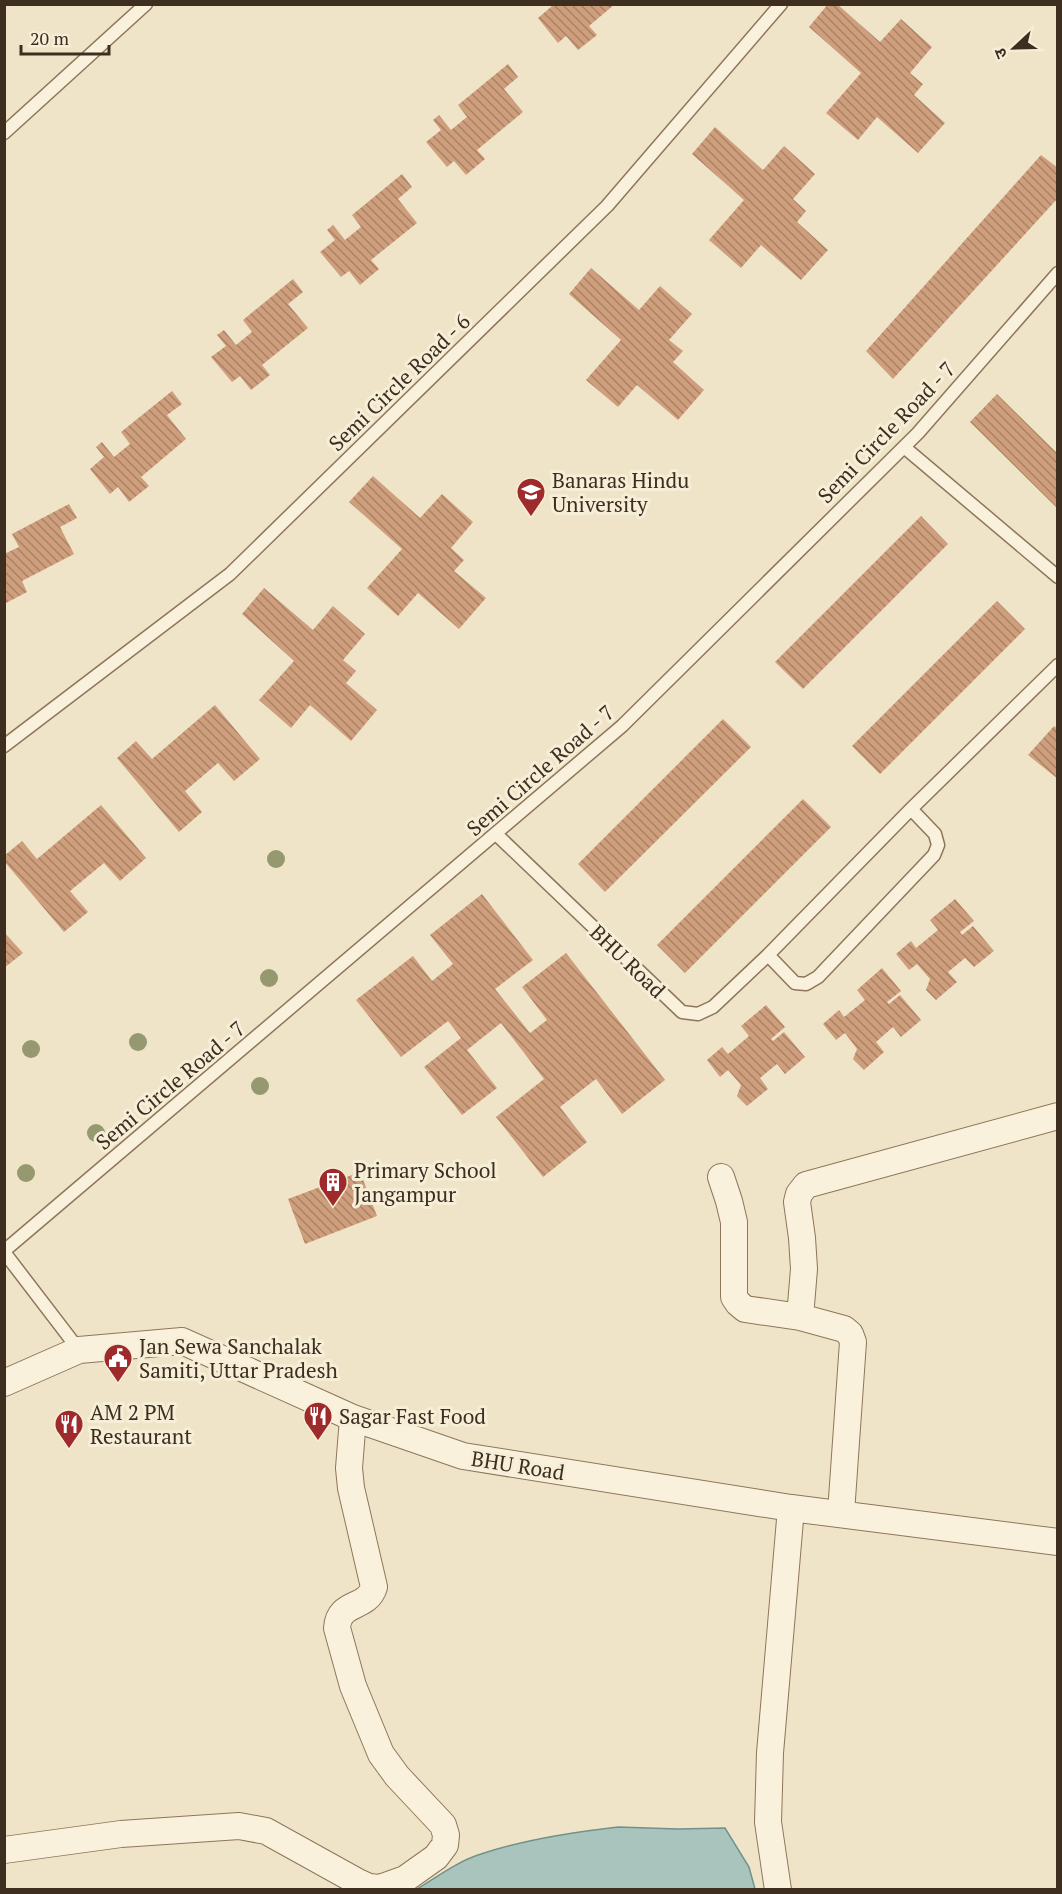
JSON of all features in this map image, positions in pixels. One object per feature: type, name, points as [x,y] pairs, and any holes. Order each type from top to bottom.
[{"type":"street","points":[[800,1317],[804,1269],[797,1202],[799,1194],[806,1185],[1058,1116]]},
{"type":"street","points":[[721,1177],[734,1222],[734,1297],[738,1304],[745,1309],[800,1317],[844,1329],[850,1334],[853,1342],[840,1513]]},
{"type":"street","name":"BHU Road","points":[[4,1383],[79,1350],[182,1341],[352,1418],[463,1456],[791,1508],[1058,1542]]},
{"type":"street","points":[[4,1850],[121,1834],[239,1826],[266,1831],[358,1882],[369,1887],[380,1888],[405,1879],[436,1857],[445,1845],[446,1835],[443,1825],[381,1754],[353,1686],[337,1628],[338,1619],[344,1611],[366,1599],[372,1594],[374,1587],[351,1488],[349,1468],[352,1418]]},
{"type":"street","points":[[778,1890],[768,1822],[770,1753],[791,1508]]},
{"type":"lane","points":[[4,133],[146,4]]},
{"type":"lane","name":"Semi Circle Road - 6","points":[[4,746],[230,574],[607,206],[781,4]]},
{"type":"lane","name":"Semi Circle Road - 7","points":[[4,1251],[622,726],[918,433],[1058,273]]},
{"type":"lane","points":[[904,447],[1058,577]]},
{"type":"lane","name":"BHU Road","points":[[495,834],[682,1012],[698,1014],[713,1007],[768,955],[911,809],[1056,670]]},
{"type":"lane","points":[[768,955],[795,983],[806,984],[818,977],[934,855],[938,845],[934,834],[911,809]]},
{"type":"lane","points":[[4,1251],[79,1350]]},
{"type":"water","points":[[618,1827],[725,1828],[749,1867],[755,1889],[417,1889],[456,1865],[481,1854],[549,1837]]},
{"type":"building","points":[[551,4],[562,6],[564,4],[615,4],[589,26],[597,35],[578,50],[566,36],[558,43],[538,18],[552,6]]},
{"type":"building","points":[[828,4],[837,4],[880,42],[901,19],[932,47],[910,73],[923,84],[914,95],[945,123],[918,153],[877,117],[858,140],[826,113],[861,73],[809,27]]},
{"type":"building","points":[[508,64],[518,77],[504,89],[523,112],[477,150],[485,159],[466,175],[454,161],[447,167],[426,142],[441,130],[433,120],[439,115],[451,130],[467,117],[458,105]]},
{"type":"building","points":[[715,127],[763,170],[784,146],[815,174],[793,199],[806,211],[797,222],[828,250],[801,280],[761,245],[741,268],[709,240],[744,200],[692,154]]},
{"type":"building","points":[[1041,155],[1058,168],[1058,198],[893,379],[866,351]]},
{"type":"building","points":[[402,174],[412,187],[398,199],[417,223],[371,260],[379,269],[360,285],[349,271],[341,277],[320,252],[335,240],[327,230],[333,225],[345,240],[361,227],[352,215]]},
{"type":"building","points":[[591,268],[639,310],[660,286],[692,314],[669,340],[683,351],[673,362],[704,390],[678,420],[637,385],[618,407],[586,380],[621,340],[569,294]]},
{"type":"building","points":[[293,279],[303,292],[288,304],[308,328],[262,365],[270,375],[251,390],[240,376],[232,382],[211,357],[226,346],[217,335],[224,330],[236,345],[252,332],[243,320]]},
{"type":"building","points":[[172,391],[182,404],[167,415],[186,439],[141,477],[149,486],[129,502],[118,487],[110,494],[90,469],[104,457],[96,447],[102,442],[114,457],[130,444],[121,432]]},
{"type":"building","points":[[997,394],[1058,454],[1058,509],[970,422]]},
{"type":"building","points":[[373,476],[420,518],[442,494],[473,522],[451,548],[464,560],[454,571],[486,598],[459,629],[418,593],[398,616],[367,588],[402,549],[349,502]]},
{"type":"building","points":[[69,504],[77,518],[60,527],[74,554],[22,581],[27,592],[6,603],[4,601],[4,554],[19,547],[12,534]]},
{"type":"building","points":[[921,516],[948,544],[803,689],[775,662]]},
{"type":"building","points":[[264,588],[313,630],[333,606],[365,634],[343,660],[356,671],[346,683],[377,710],[351,741],[310,705],[291,728],[259,700],[294,661],[242,614]]},
{"type":"building","points":[[997,601],[1025,629],[880,774],[852,746]]},
{"type":"building","points":[[215,705],[260,759],[234,781],[218,763],[185,791],[202,812],[179,832],[117,758],[136,741],[152,759]]},
{"type":"building","points":[[723,719],[751,747],[605,892],[578,864]]},
{"type":"building","points":[[1054,726],[1058,729],[1058,779],[1028,755]]},
{"type":"building","points":[[803,799],[831,827],[685,973],[657,945]]},
{"type":"building","points":[[101,805],[146,858],[120,881],[104,863],[70,891],[88,912],[64,932],[4,861],[4,856],[22,841],[37,859]]},
{"type":"building","points":[[482,894],[533,960],[495,989],[530,1033],[547,1020],[522,987],[566,953],[665,1080],[622,1114],[596,1079],[560,1107],[587,1142],[543,1177],[496,1117],[544,1079],[501,1023],[467,1050],[497,1088],[462,1115],[424,1067],[461,1038],[448,1021],[401,1057],[356,1000],[413,956],[432,981],[453,964],[430,935]]},
{"type":"building","points":[[955,899],[974,921],[960,932],[962,935],[973,926],[994,951],[974,967],[965,958],[948,972],[957,982],[936,1000],[926,990],[930,979],[917,964],[909,970],[896,954],[911,941],[916,948],[938,930],[930,920]]},
{"type":"building","points":[[4,932],[23,953],[4,968]]},
{"type":"building","points":[[882,968],[901,991],[887,1002],[889,1004],[900,995],[921,1020],[901,1037],[893,1027],[876,1042],[884,1052],[864,1070],[853,1059],[857,1049],[845,1033],[836,1040],[823,1024],[839,1010],[844,1017],[865,1000],[857,990]]},
{"type":"building","points":[[766,1005],[785,1027],[771,1039],[773,1041],[784,1032],[805,1057],[785,1074],[777,1064],[760,1078],[768,1089],[747,1106],[737,1096],[741,1085],[728,1070],[720,1077],[707,1060],[722,1047],[728,1054],[749,1036],[741,1026]]},
{"type":"building","name":"Primary School Jangampur","points":[[360,1172],[377,1216],[305,1244],[288,1199]]},
{"type":"place","name":"Banaras Hindu University","points":[[531,518]]},
{"type":"place","name":"Primary School Jangampur","points":[[333,1208]]},
{"type":"place","name":"Jan Sewa Sanchalak Samiti, Uttar Pradesh","points":[[118,1384]]},
{"type":"place","name":"Sagar Fast Food","points":[[318,1442]]},
{"type":"place","name":"AM 2 PM Restaurant","points":[[69,1450]]}]
